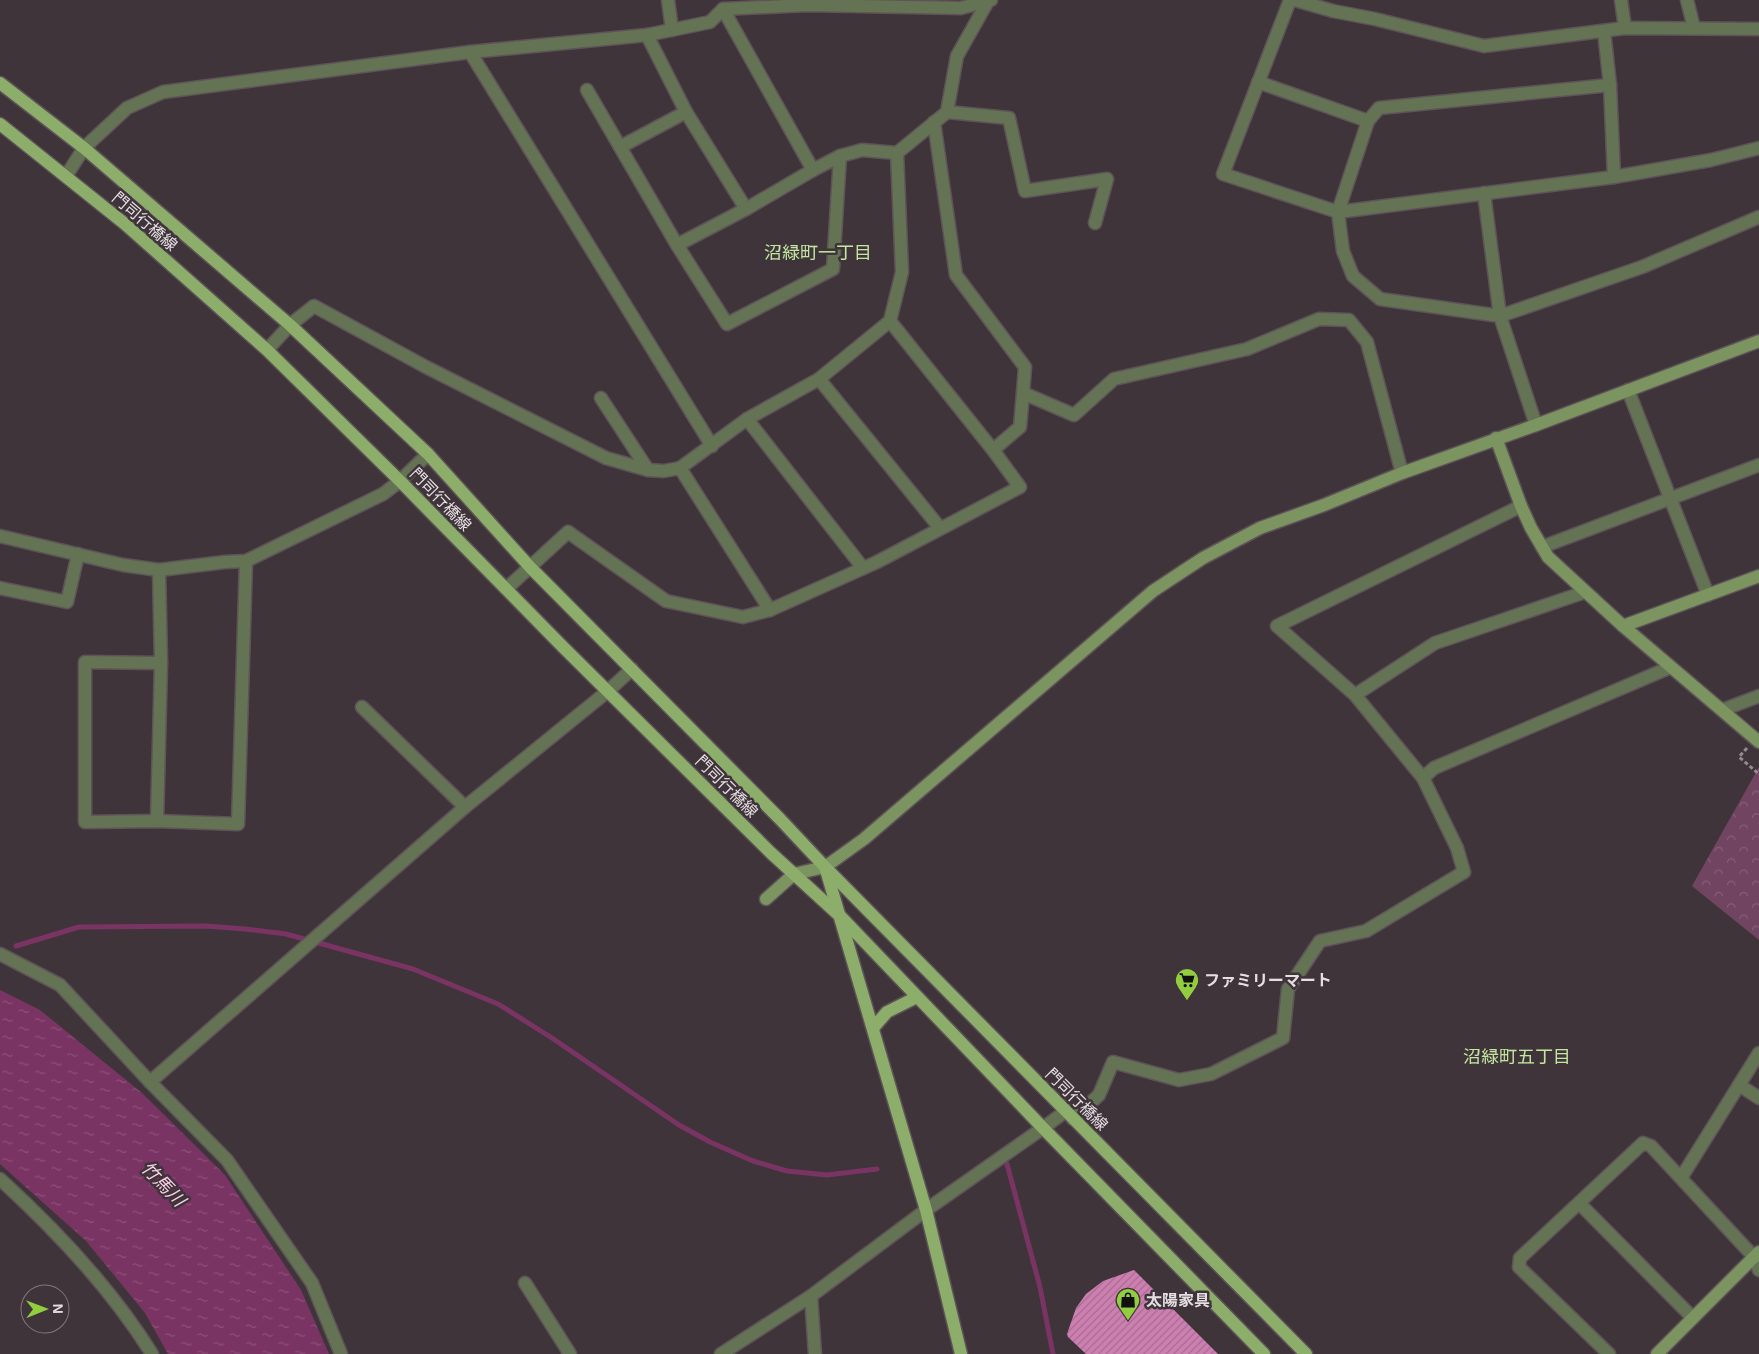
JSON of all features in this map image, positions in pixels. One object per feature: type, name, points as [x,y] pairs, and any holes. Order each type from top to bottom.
[{"type":"main road","name":"門司行橋線","points":[[0,83],[84,148],[290,325],[428,454],[530,567],[780,818],[825,867],[1306,1354]]},
{"type":"main road","name":"門司行橋線","points":[[0,124],[126,224],[267,350],[608,691],[840,917],[1264,1354]]},
{"type":"main road","name":"門司行橋線","points":[[825,867],[926,1210],[961,1354]]},
{"type":"main road","points":[[873,1028],[887,1012],[917,997]]},
{"type":"street","points":[[668,0],[672,30]]},
{"type":"street","points":[[1290,0],[1223,174],[1338,212],[1614,177],[1711,160],[1759,148]]},
{"type":"street","points":[[1295,0],[1335,6],[1375,19],[1484,46],[1625,28],[1759,28]]},
{"type":"street","points":[[1621,0],[1625,28]]},
{"type":"street","points":[[1687,0],[1694,28]]},
{"type":"street","points":[[66,176],[84,148],[127,108],[163,92],[470,52],[646,35],[710,22],[730,6],[807,2],[927,4],[961,8],[990,1]]},
{"type":"street","points":[[677,246],[840,156],[862,150],[897,152],[947,112],[957,56],[990,1]]},
{"type":"street","points":[[730,6],[813,170]]},
{"type":"street","points":[[1604,31],[1610,85],[1614,177]]},
{"type":"street","points":[[646,35],[686,112],[746,209]]},
{"type":"street","points":[[470,52],[712,446]]},
{"type":"street","points":[[1258,82],[1368,121]]},
{"type":"street","points":[[1610,85],[1378,108],[1368,121],[1338,212],[1343,251],[1352,276],[1380,299],[1500,316],[1642,267],[1759,216]]},
{"type":"street","points":[[587,90],[677,246],[727,324],[833,269],[840,156]]},
{"type":"street","points":[[620,147],[686,112]]},
{"type":"street","points":[[947,112],[1009,118],[1025,191],[1107,179],[1095,223]]},
{"type":"street","points":[[934,122],[956,275],[1025,367],[1020,427],[993,450]]},
{"type":"street","points":[[267,350],[290,325],[314,306],[426,367],[606,458],[648,470],[664,471],[680,468],[747,419],[818,379],[890,320],[902,272],[897,152]]},
{"type":"street","points":[[1484,193],[1500,316],[1536,425]]},
{"type":"street","points":[[1023,393],[1074,415],[1114,379],[1246,349],[1319,319],[1349,320],[1367,342],[1402,473]]},
{"type":"street","points":[[506,589],[568,532],[666,601],[743,617],[770,610],[877,562],[1020,487],[890,320]]},
{"type":"street","points":[[766,898],[794,874],[825,867],[864,839],[1153,591],[1203,558],[1260,528],[1324,505],[1402,473],[1759,341]]},
{"type":"street","points":[[818,379],[940,528]]},
{"type":"street","points":[[1628,390],[1708,595]]},
{"type":"street","points":[[601,398],[648,470]]},
{"type":"street","points":[[747,419],[863,568]]},
{"type":"street","points":[[1496,438],[1521,506],[1548,558],[1623,626],[1759,742]]},
{"type":"street","points":[[0,536],[123,565],[159,570],[246,561],[383,494],[400,481],[428,454]]},
{"type":"street","points":[[1542,547],[1759,465]]},
{"type":"street","points":[[680,468],[770,610]]},
{"type":"street","points":[[722,1354],[811,1296],[926,1210],[1043,1128],[1070,1115],[1099,1095],[1113,1062],[1179,1080],[1211,1074],[1283,1038],[1288,988],[1320,941],[1366,931],[1464,872],[1457,848],[1423,778],[1355,695],[1277,626],[1521,506]]},
{"type":"street","points":[[0,588],[67,602],[78,554]]},
{"type":"street","points":[[161,663],[85,662],[85,822],[157,821],[238,824],[246,561]]},
{"type":"street","points":[[157,821],[161,663],[159,570]]},
{"type":"street","points":[[1623,626],[1759,576]]},
{"type":"street","points":[[1355,695],[1435,643],[1585,592]]},
{"type":"street","points":[[1423,778],[1434,768],[1671,667]]},
{"type":"street","points":[[150,1082],[465,807],[632,670]]},
{"type":"street","points":[[1722,710],[1759,696]]},
{"type":"street","points":[[362,707],[465,807]]},
{"type":"street","points":[[0,954],[60,985],[150,1082],[227,1160],[312,1283],[341,1354]]},
{"type":"street","points":[[1681,1178],[1759,1053]]},
{"type":"street","points":[[1739,1085],[1759,1098]]},
{"type":"street","points":[[1609,1354],[1519,1267],[1520,1258],[1643,1143],[1651,1146],[1757,1255],[1759,1270]]},
{"type":"street","points":[[0,1179],[87,1266],[134,1325],[152,1354]]},
{"type":"street","points":[[1579,1203],[1693,1318]]},
{"type":"street","points":[[1657,1354],[1757,1255]]},
{"type":"street","points":[[525,1283],[570,1354]]},
{"type":"street","points":[[811,1296],[816,1354]]},
{"type":"path","points":[[1747,747],[1739,757],[1759,774]]},
{"type":"green space","points":[[1759,767],[1759,940],[1692,886]]},
{"type":"water","name":"竹馬川","points":[[0,990],[40,1010],[142,1093],[225,1175],[301,1290],[329,1354],[168,1354],[145,1313],[86,1241],[0,1164]]},
{"type":"building","name":"太陽家具","points":[[1134,1270],[1218,1354],[1086,1354],[1068,1337],[1067,1334],[1076,1308],[1086,1294],[1103,1281]]},
{"type":"waterway","points":[[16,946],[79,927],[206,926],[286,934],[413,969],[498,1004],[552,1038],[679,1125],[710,1142],[753,1161],[787,1171],[827,1175],[877,1169]]},
{"type":"waterway","points":[[1007,1164],[1040,1287],[1053,1354]]},
{"type":"place","name":"ファミリーマート","points":[[1187,1001]]},
{"type":"place","name":"太陽家具","points":[[1128,1321]]},
{"type":"district","name":"沼緑町一丁目","points":[[818,253]]},
{"type":"district","name":"沼緑町五丁目","points":[[1517,1057]]}]
